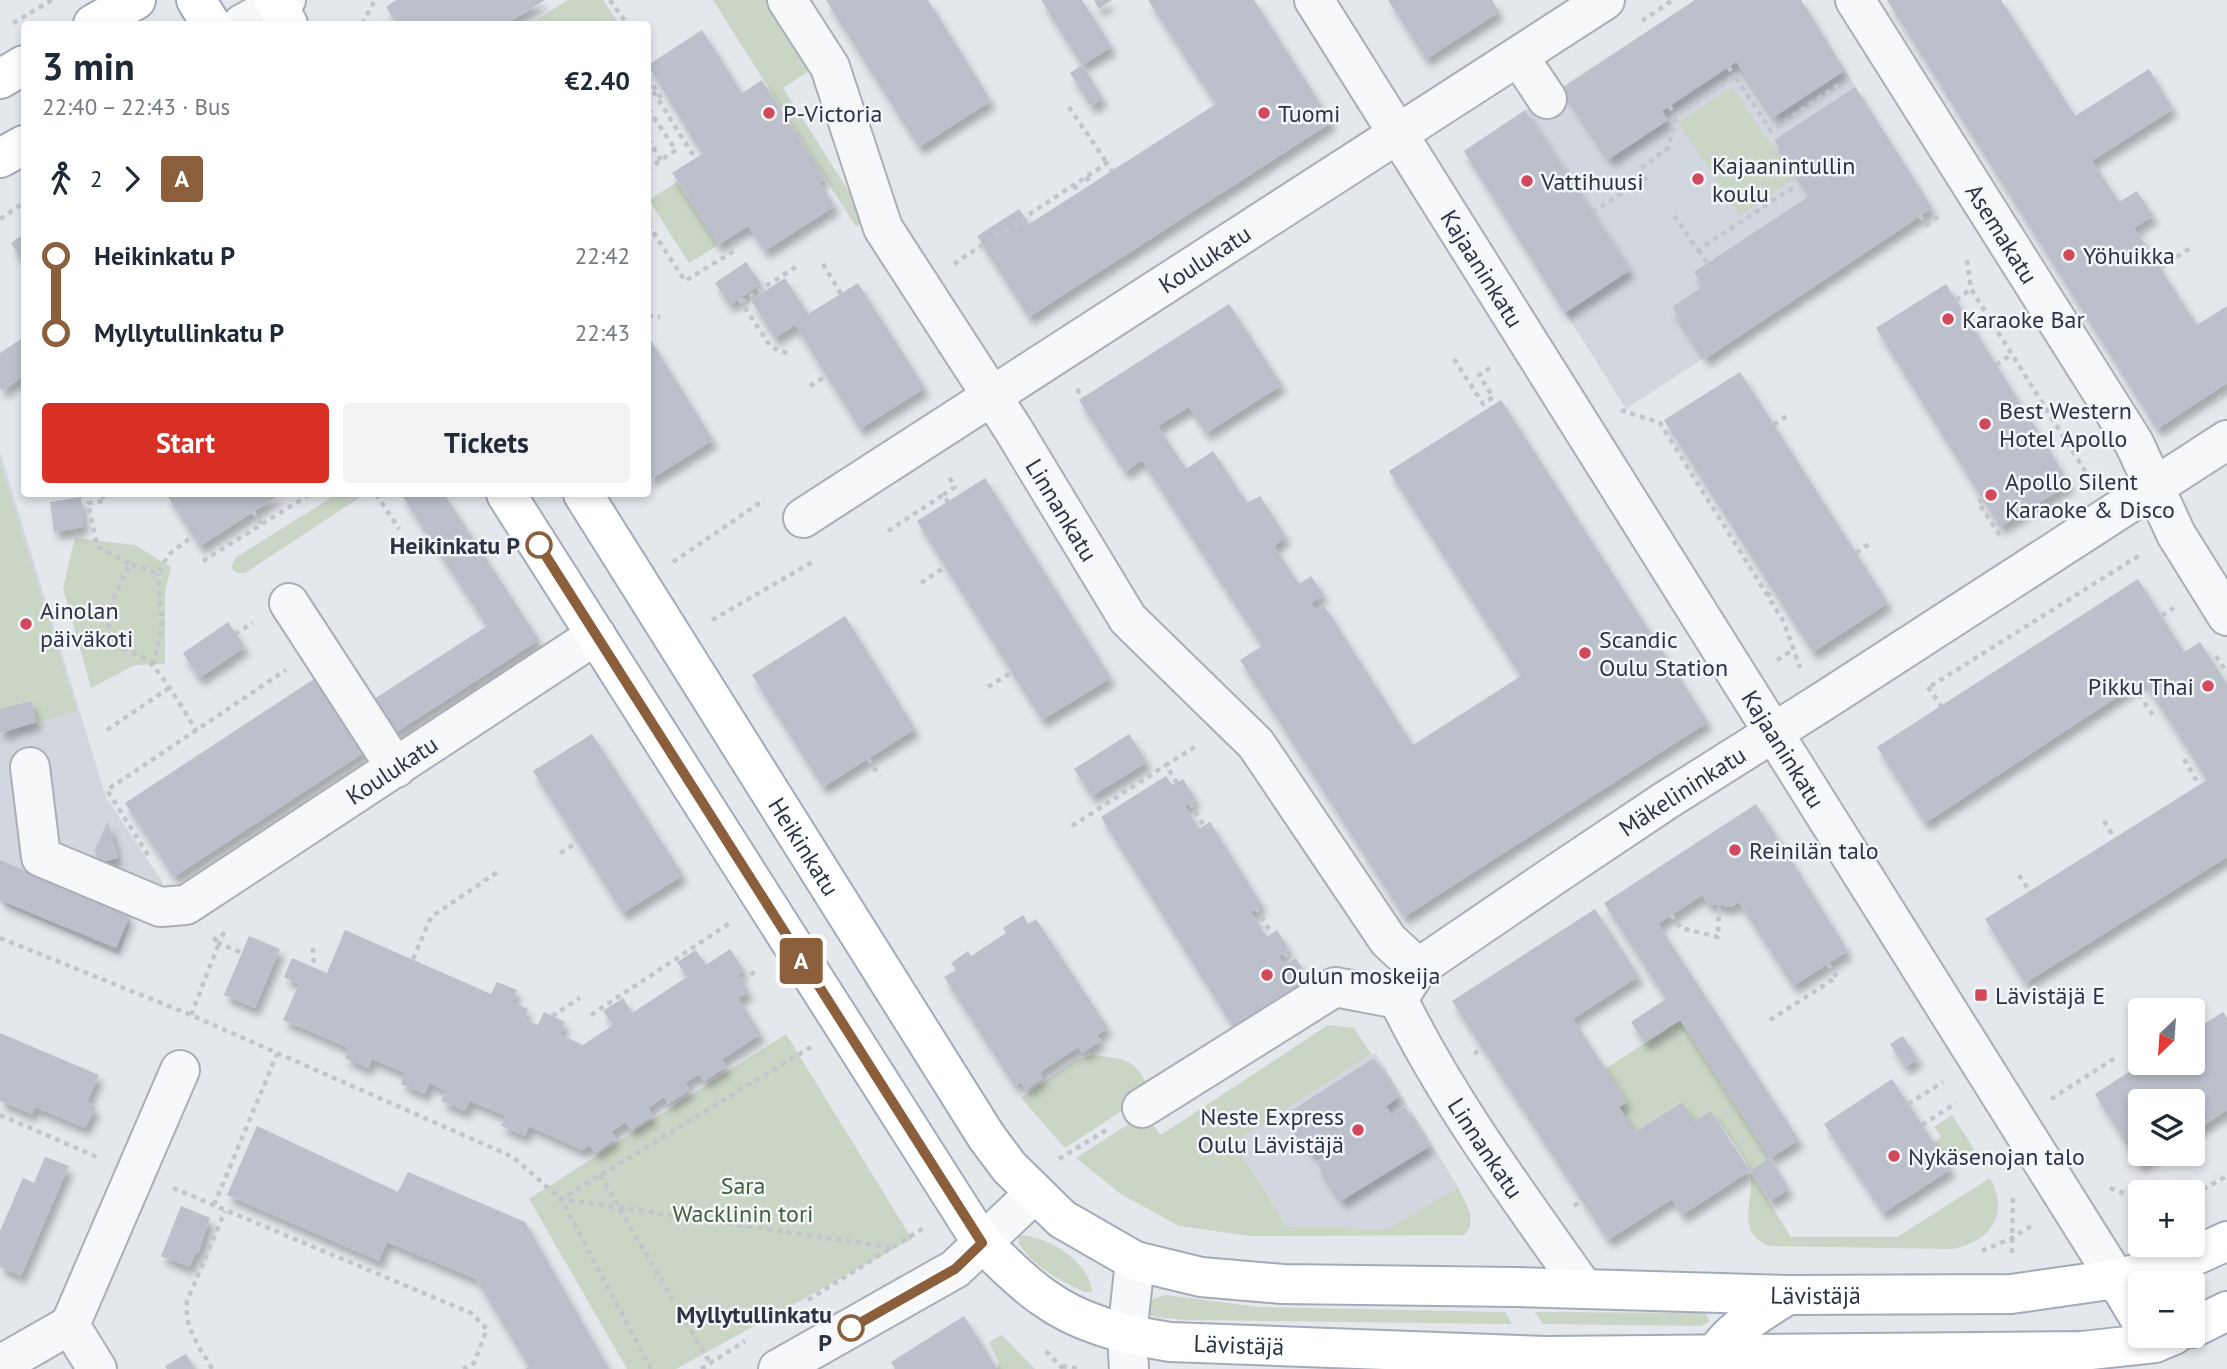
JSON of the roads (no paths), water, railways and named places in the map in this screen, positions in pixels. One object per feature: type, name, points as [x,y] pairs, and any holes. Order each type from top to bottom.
[{"type":"main road","points":[[98,21],[136,0]]},
{"type":"main road","points":[[196,0],[209,21]]},
{"type":"main road","points":[[0,79],[21,67]]},
{"type":"main road","points":[[0,158],[21,147]]},
{"type":"main road","points":[[508,497],[982,1243]]},
{"type":"main road","name":"Heikinkatu","points":[[585,497],[986,1136],[1009,1167],[1035,1193]]},
{"type":"main road","name":"Lävistäjä","points":[[1035,1193],[1062,1219],[1135,1261],[1201,1277],[1283,1284],[1788,1295],[2011,1294],[2116,1279],[2181,1262],[2227,1241]]},
{"type":"main road","name":"Lävistäjä","points":[[982,1243],[1043,1298],[1083,1320],[1128,1352],[1170,1342],[1597,1363],[2082,1351],[2128,1344]]},
{"type":"main road","name":"Kajaaninkatu","points":[[2116,1279],[2128,1296]]},
{"type":"main road","points":[[1710,1362],[1746,1321],[1788,1295]]},
{"type":"main road","points":[[2205,1322],[2227,1311]]},
{"type":"street","name":"Linnankatu","points":[[788,0],[830,67],[883,228],[992,397],[1128,619],[1256,744],[1388,940],[1408,983],[1428,1089],[1584,1289]]},
{"type":"street","name":"Kajaaninkatu","points":[[1314,0],[1597,448],[1741,684],[2083,1193],[2116,1279]]},
{"type":"street","name":"Koulukatu","points":[[813,512],[1605,0]]},
{"type":"street","name":"Asemakatu","points":[[1855,0],[2134,443],[2176,534],[2227,616]]},
{"type":"street","points":[[249,21],[281,7]]},
{"type":"street","points":[[1518,57],[1547,99]]},
{"type":"street","name":"Mäkelininkatu","points":[[1408,983],[1665,801],[2227,440]]},
{"type":"street","points":[[273,612],[396,768]]},
{"type":"street","name":"Koulukatu","points":[[30,767],[41,857],[160,907],[186,905],[596,635]]},
{"type":"street","points":[[1142,1108],[1335,987],[1408,983]]},
{"type":"street","points":[[0,1365],[70,1325],[180,1070]]},
{"type":"street","points":[[778,1369],[955,1269],[1035,1193]]},
{"type":"street","points":[[1128,1352],[1135,1261]]},
{"type":"street","points":[[70,1325],[96,1369]]},
{"type":"place","name":"P-Victoria","points":[[769,113]]},
{"type":"place","name":"Tuomi","points":[[1264,113]]},
{"type":"place","name":"Kajaanintullin koulu","points":[[1698,179]]},
{"type":"place","name":"Vattihuusi","points":[[1527,181]]},
{"type":"place","name":"Yöhuikka","points":[[2069,255]]},
{"type":"place","name":"Karaoke Bar","points":[[1948,319]]},
{"type":"place","name":"Best Western Hotel Apollo","points":[[1985,424]]},
{"type":"place","name":"Apollo Silent Karaoke & Disco","points":[[1991,495]]},
{"type":"place","name":"Heikinkatu P","points":[[539,545]]},
{"type":"place","name":"Ainolan päiväkoti","points":[[26,624]]},
{"type":"place","name":"Scandic Oulu Station","points":[[1585,653]]},
{"type":"place","name":"Pikku Thai","points":[[2208,686]]},
{"type":"place","name":"Reinilän talo","points":[[1735,850]]},
{"type":"place","name":"Oulun moskeija","points":[[1267,975]]},
{"type":"place","name":"Lävistäjä E","points":[[1981,995]]},
{"type":"place","name":"Neste Express Oulu Lävistäjä","points":[[1358,1130]]},
{"type":"place","name":"Nykäsenojan talo","points":[[1894,1156]]},
{"type":"place","name":"Myllytullinkatu P","points":[[851,1328]]},
{"type":"park label","name":"Sara Wacklinin tori","points":[[743,1199]]}]
